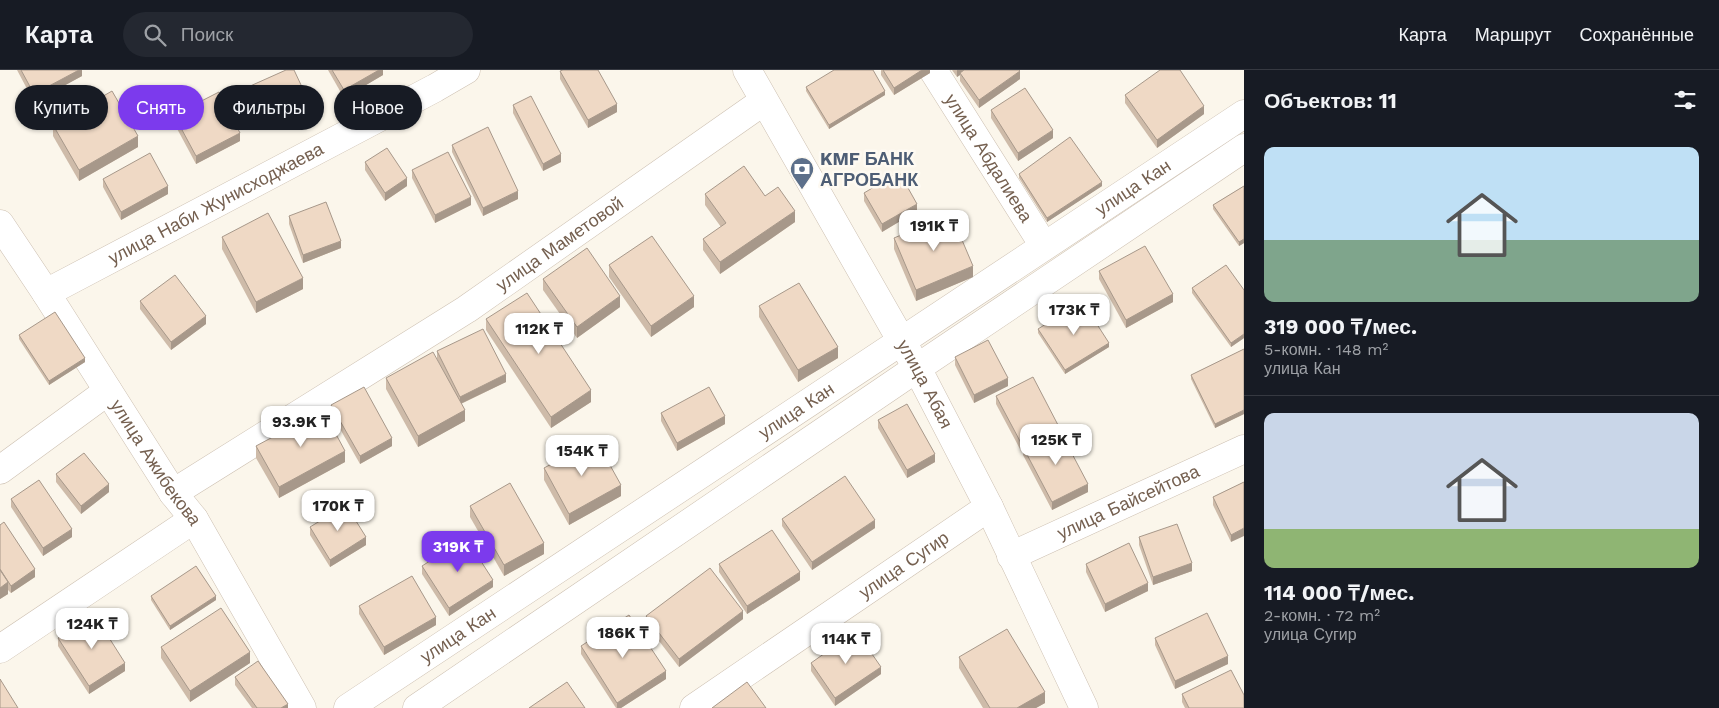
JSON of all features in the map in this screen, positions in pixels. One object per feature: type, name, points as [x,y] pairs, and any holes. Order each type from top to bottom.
[{"type":"street","name":"улица Наби Жунисходжаева","points":[[46,293],[466,70]]},
{"type":"street","name":"улица Абая","points":[[747,70],[917,368],[989,507],[1084,708]]},
{"type":"street","name":"улица Абдалиева","points":[[933,70],[1044,246]]},
{"type":"street","name":"улица Маметовой","points":[[173,493],[467,309],[764,101]]},
{"type":"street","name":"улица Кан","points":[[348,708],[1244,114]]},
{"type":"street","name":"улица Кан","points":[[417,708],[1244,148]]},
{"type":"street","name":"улица Ажибекова","points":[[0,224],[173,493],[194,519],[302,708]]},
{"type":"street","points":[[1,468],[108,390]]},
{"type":"street","name":"улица Байсейтова","points":[[1011,556],[1244,449]]},
{"type":"street","name":"улица Сугир","points":[[694,708],[989,507]]},
{"type":"street","points":[[0,649],[194,519]]},
{"type":"building","points":[[21,70],[79,70],[51,85],[29,85]]},
{"type":"building","points":[[286,70],[294,70],[301,85],[252,85]]},
{"type":"building","points":[[332,70],[379,70],[353,85],[341,85]]},
{"type":"building","points":[[598,70],[617,104],[588,120],[560,71]]},
{"type":"building","points":[[834,70],[873,70],[885,91],[829,125],[806,87]]},
{"type":"building","points":[[883,70],[922,70],[894,88]]},
{"type":"building","points":[[964,70],[1020,71],[979,100],[960,73]]},
{"type":"building","points":[[1160,70],[1180,70],[1204,106],[1157,140],[1125,95]]},
{"type":"building","points":[[1025,88],[1053,130],[1018,153],[991,110]]},
{"type":"building","points":[[112,91],[118,101],[118,130],[135,130],[138,136],[79,170],[56,130],[108,130],[108,93]]},
{"type":"building","points":[[214,95],[214,130],[238,130],[240,133],[196,156],[182,130],[204,130],[204,100]]},
{"type":"building","points":[[531,96],[561,154],[543,164],[513,105]]},
{"type":"building","points":[[488,127],[518,191],[483,208],[452,145]]},
{"type":"building","points":[[1070,137],[1102,182],[1047,218],[1019,174]]},
{"type":"building","points":[[387,148],[407,178],[385,193],[365,162]]},
{"type":"building","points":[[448,152],[471,197],[435,215],[412,170]]},
{"type":"building","points":[[150,153],[168,186],[121,212],[103,179]]},
{"type":"building","points":[[744,166],[765,196],[778,187],[795,211],[720,262],[703,239],[726,223],[705,194]]},
{"type":"building","points":[[899,172],[917,204],[882,224],[864,193]]},
{"type":"building","points":[[1244,186],[1244,239],[1239,242],[1213,205]]},
{"type":"building","points":[[326,202],[341,241],[303,255],[289,216]]},
{"type":"building","points":[[268,213],[303,278],[256,302],[222,237]]},
{"type":"building","points":[[951,214],[973,266],[916,290],[894,238]]},
{"type":"building","points":[[652,236],[694,296],[651,326],[609,265]]},
{"type":"building","points":[[1145,246],[1173,294],[1126,320],[1099,271]]},
{"type":"building","points":[[587,248],[620,296],[577,327],[543,279]]},
{"type":"building","points":[[1226,265],[1244,290],[1244,334],[1231,343],[1192,288]]},
{"type":"building","points":[[175,275],[206,316],[171,342],[140,301]]},
{"type":"building","points":[[799,283],[838,347],[798,370],[759,306]]},
{"type":"building","points":[[527,293],[591,390],[551,417],[486,319]]},
{"type":"building","points":[[1082,301],[1109,343],[1065,370],[1038,329]]},
{"type":"building","points":[[55,312],[85,358],[49,381],[19,335]]},
{"type":"building","points":[[483,329],[506,374],[460,397],[437,351]]},
{"type":"building","points":[[988,340],[1008,378],[974,395],[955,357]]},
{"type":"building","points":[[1244,349],[1244,410],[1215,424],[1191,375]]},
{"type":"building","points":[[433,352],[465,410],[418,436],[386,378]]},
{"type":"building","points":[[1033,377],[1058,425],[1021,443],[996,396]]},
{"type":"building","points":[[364,387],[392,438],[360,456],[331,405]]},
{"type":"building","points":[[709,387],[725,416],[677,443],[661,413]]},
{"type":"building","points":[[907,404],[935,454],[907,470],[878,420]]},
{"type":"building","points":[[323,410],[345,451],[279,487],[256,446]]},
{"type":"building","points":[[1059,429],[1088,484],[1052,502],[1023,447]]},
{"type":"building","points":[[596,440],[621,485],[569,514],[544,468]]},
{"type":"building","points":[[84,453],[109,484],[81,506],[56,474]]},
{"type":"building","points":[[845,476],[875,520],[812,562],[782,519]]},
{"type":"building","points":[[39,480],[72,529],[43,548],[11,499]]},
{"type":"building","points":[[1244,482],[1244,528],[1231,535],[1213,497]]},
{"type":"building","points":[[510,483],[544,543],[504,565],[470,506]]},
{"type":"building","points":[[346,505],[366,537],[330,560],[310,527]]},
{"type":"building","points":[[4,522],[35,569],[11,586],[0,569],[0,525]]},
{"type":"building","points":[[1177,524],[1192,563],[1153,577],[1139,537]]},
{"type":"building","points":[[772,530],[800,572],[747,606],[719,564]]},
{"type":"building","points":[[466,538],[493,580],[449,608],[422,566]]},
{"type":"building","points":[[1129,543],[1148,583],[1105,604],[1086,564]]},
{"type":"building","points":[[196,566],[216,596],[170,626],[151,596]]},
{"type":"building","points":[[710,568],[743,611],[679,659],[646,616]]},
{"type":"building","points":[[0,570],[8,582],[0,588]]},
{"type":"building","points":[[412,576],[436,617],[384,647],[359,606]]},
{"type":"building","points":[[221,608],[250,652],[190,691],[161,647]]},
{"type":"building","points":[[1207,613],[1228,656],[1175,681],[1155,638]]},
{"type":"building","points":[[94,614],[125,663],[89,686],[58,638]]},
{"type":"building","points":[[629,615],[666,671],[617,703],[581,646]]},
{"type":"building","points":[[1007,629],[1045,692],[1017,708],[990,708],[959,657]]},
{"type":"building","points":[[856,631],[881,667],[835,698],[811,663]]},
{"type":"building","points":[[258,661],[288,704],[281,708],[257,708],[235,677]]},
{"type":"building","points":[[1231,670],[1244,695],[1244,708],[1189,708],[1182,694]]},
{"type":"building","points":[[0,679],[18,708],[0,708]]},
{"type":"building","points":[[567,682],[585,708],[529,708]]},
{"type":"building","points":[[747,682],[766,708],[712,708]]},
{"type":"place","name":"KMF БАНК АГРОБАНК","points":[[802,190]]}]
